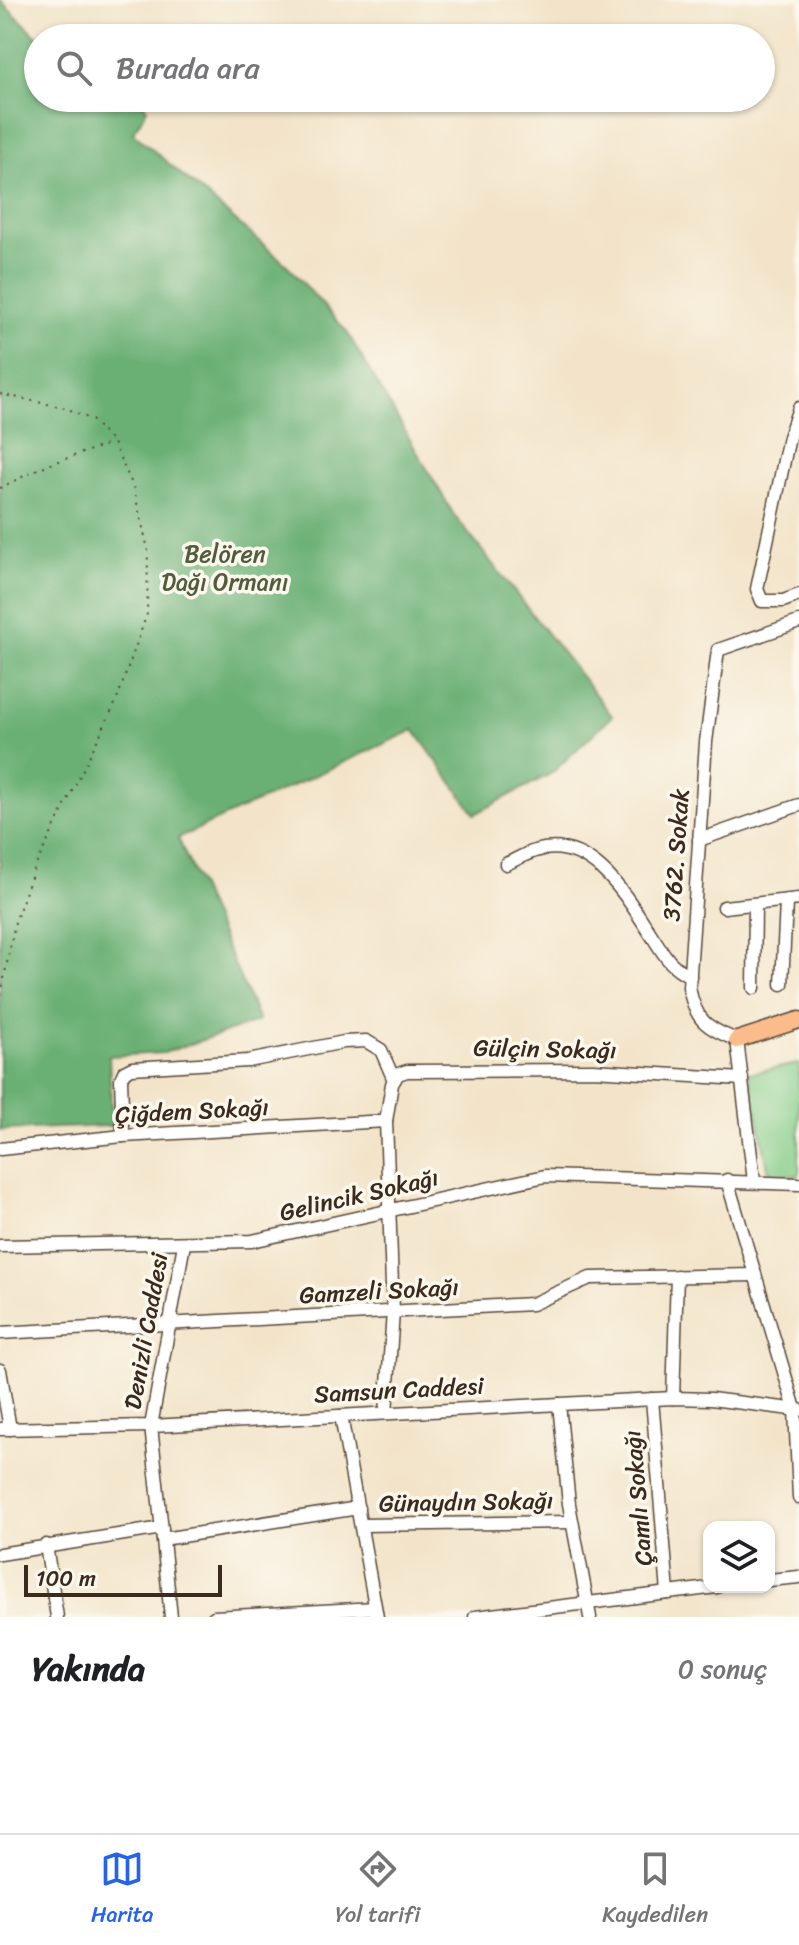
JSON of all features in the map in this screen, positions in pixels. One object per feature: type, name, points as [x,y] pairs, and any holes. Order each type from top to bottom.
[{"type":"main road","points":[[737,1040],[799,1020]]},
{"type":"street","points":[[799,408],[789,437],[757,589],[762,601],[770,603],[799,595]]},
{"type":"street","name":"3762. Sokak","points":[[737,1040],[716,1032],[701,1021],[692,1006],[690,976],[706,742],[718,650],[799,622]]},
{"type":"street","points":[[699,840],[799,805]]},
{"type":"street","points":[[506,864],[537,850],[558,850],[580,855],[599,866],[617,884],[673,968],[690,976]]},
{"type":"street","points":[[724,907],[792,901],[782,984]]},
{"type":"street","points":[[754,988],[755,905]]},
{"type":"street","points":[[737,1040],[754,1181]]},
{"type":"street","points":[[123,1136],[121,1079],[124,1072],[132,1068],[248,1061],[344,1042],[366,1041],[381,1050],[394,1080],[386,1121],[393,1312],[386,1413]]},
{"type":"street","name":"Gülçin Sokağı","points":[[394,1080],[407,1071],[577,1070],[742,1079]]},
{"type":"street","name":"Çiğdem Sokağı","points":[[0,1149],[123,1136],[386,1121]]},
{"type":"street","name":"Gelincik Sokağı","points":[[0,1246],[252,1241],[540,1177],[799,1184]]},
{"type":"street","points":[[727,1180],[797,1409],[799,1498]]},
{"type":"street","name":"Denizli Caddesi","points":[[171,1617],[151,1426],[184,1244]]},
{"type":"street","name":"Gamzeli Sokağı","points":[[0,1333],[535,1304],[590,1278],[755,1275]]},
{"type":"street","points":[[673,1398],[677,1276]]},
{"type":"street","points":[[0,1370],[5,1429]]},
{"type":"street","name":"Samsun Caddesi","points":[[5,1429],[151,1426],[673,1398],[797,1409]]},
{"type":"street","name":"Çamlı Sokağı","points":[[652,1399],[668,1593]]},
{"type":"street","points":[[559,1404],[572,1522],[590,1617]]},
{"type":"street","points":[[214,1617],[376,1613],[341,1416]]},
{"type":"street","name":"Günaydın Sokağı","points":[[0,1554],[46,1545],[163,1534],[358,1508]]},
{"type":"street","name":"Günaydın Sokağı","points":[[361,1525],[572,1522]]},
{"type":"street","points":[[46,1545],[57,1617]]},
{"type":"street","points":[[775,1579],[799,1577]]},
{"type":"street","points":[[475,1617],[703,1589]]},
{"type":"path","points":[[0,394],[66,408],[92,420],[113,443],[133,486],[148,549],[147,614],[116,702],[34,869],[15,922],[0,999]]},
{"type":"path","points":[[0,488],[42,467],[113,443]]},
{"type":"green space","name":"Belören Dağı Ormanı","points":[[0,0],[25,24],[24,112],[145,112],[133,133],[287,265],[347,332],[454,515],[612,716],[552,773],[475,814],[414,730],[178,838],[259,1021],[164,1053],[109,1056],[112,1126],[0,1130]]},
{"type":"green space","points":[[799,1064],[799,1176],[769,1173],[749,1073]]}]
